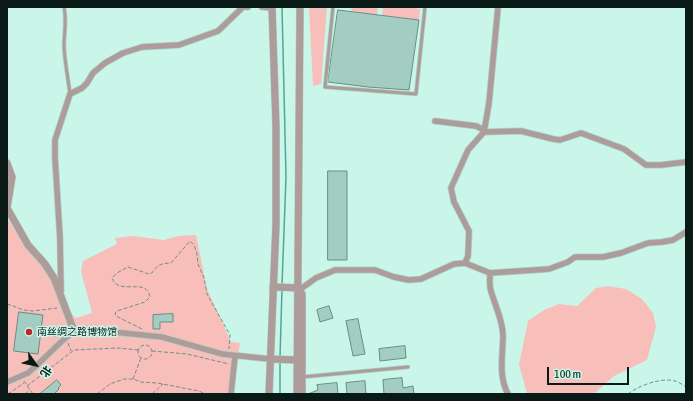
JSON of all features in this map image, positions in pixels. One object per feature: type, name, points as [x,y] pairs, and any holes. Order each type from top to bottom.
[{"type":"street","points":[[61,297],[60,238],[55,140],[70,94],[82,88],[88,83],[93,73],[105,63],[122,53],[142,47],[179,45],[218,31],[244,7],[248,7]]},
{"type":"street","points":[[262,7],[272,8],[276,134],[276,224],[269,394]]},
{"type":"street","points":[[300,7],[300,288],[302,394]]},
{"type":"street","points":[[297,394],[304,7]]},
{"type":"street","points":[[465,263],[468,256],[469,231],[454,202],[451,188],[468,150],[484,132],[489,103],[498,7]]},
{"type":"street","points":[[435,121],[476,126],[484,132],[521,131],[560,140],[582,133],[624,149],[646,165],[686,162]]},
{"type":"street","points":[[7,163],[12,177],[7,208],[28,245],[45,264],[54,278],[74,331]]},
{"type":"street","points":[[273,287],[300,288],[316,278],[335,270],[375,270],[394,277],[409,280],[421,279],[454,264],[465,263],[490,273],[549,269],[575,258],[602,257],[621,253],[648,243],[673,240],[686,232]]},
{"type":"street","points":[[490,273],[490,290],[498,311],[503,335],[503,380],[508,394]]},
{"type":"street","points":[[7,382],[28,373],[60,342],[74,331],[84,329],[162,337],[232,356],[297,360]]},
{"type":"street","points":[[231,394],[234,366],[232,356]]},
{"type":"lane","points":[[64,7],[66,18],[64,49],[70,94]]},
{"type":"lane","points":[[333,7],[325,87],[416,94],[425,7]]},
{"type":"lane","points":[[302,376],[408,367]]},
{"type":"path","points":[[143,330],[116,316],[115,313],[145,302],[150,296],[149,293],[146,288],[141,286],[125,288],[120,286],[114,282],[112,278],[117,273],[128,267],[149,274],[152,273],[157,266],[163,263],[171,263],[190,241],[194,245],[197,254],[198,264],[204,278],[207,294],[230,335],[232,356]]},
{"type":"path","points":[[7,304],[24,310],[33,311],[64,306]]},
{"type":"path","points":[[138,350],[141,346],[146,345],[150,347],[152,351],[187,354],[234,366]]},
{"type":"path","points":[[33,394],[27,386],[74,350],[118,348],[138,350]]},
{"type":"path","points":[[138,350],[138,354],[141,358]]},
{"type":"path","points":[[141,358],[149,357],[152,351]]},
{"type":"path","points":[[133,380],[141,358]]},
{"type":"path","points":[[97,394],[110,384],[124,379],[163,384],[199,391],[205,394]]},
{"type":"path","points":[[628,394],[636,387],[668,380],[675,381],[686,387]]},
{"type":"path","points":[[8,394],[25,383]]},
{"type":"path","points":[[152,394],[163,384]]},
{"type":"path","points":[[25,394],[30,390]]},
{"type":"shaded area","points":[[309,7],[327,7],[321,84],[313,86]]},
{"type":"shaded area","points":[[352,7],[378,7],[377,15],[351,11]]},
{"type":"shaded area","points":[[383,7],[420,9],[419,20],[382,15]]},
{"type":"shaded area","points":[[7,218],[27,249],[50,275],[59,302],[76,318],[92,313],[81,271],[83,261],[117,244],[115,238],[133,236],[164,240],[178,236],[196,235],[207,289],[231,342],[240,343],[233,394],[7,394]]},
{"type":"shaded area","points":[[608,286],[626,289],[642,299],[653,313],[656,327],[647,360],[614,376],[596,392],[588,394],[527,393],[519,365],[528,321],[544,310],[559,304],[577,306],[596,288]]},
{"type":"building","points":[[338,10],[419,20],[409,90],[328,82]]},
{"type":"building","points":[[328,171],[347,171],[347,260],[328,260]]},
{"type":"building","points":[[329,306],[333,318],[320,322],[317,310]]},
{"type":"building","name":"南丝绸之路博物馆","points":[[19,312],[43,315],[38,354],[14,351]]},
{"type":"building","points":[[173,314],[173,322],[160,322],[160,329],[153,329],[153,315]]},
{"type":"building","points":[[358,319],[365,354],[353,356],[346,321]]},
{"type":"building","points":[[405,346],[406,358],[380,361],[379,349]]},
{"type":"building","points":[[402,378],[403,388],[413,386],[414,394],[384,394],[383,380]]},
{"type":"building","points":[[57,380],[61,385],[54,394],[40,394]]},
{"type":"building","points":[[365,381],[366,394],[347,394],[346,383]]},
{"type":"building","points":[[337,383],[338,394],[308,394],[318,390],[317,385]]},
{"type":"waterway","points":[[282,7],[286,177],[282,285]]},
{"type":"waterway","points":[[280,357],[282,289]]},
{"type":"waterway","points":[[280,363],[280,394]]},
{"type":"place","name":"南丝绸之路博物馆","points":[[29,332]]}]
